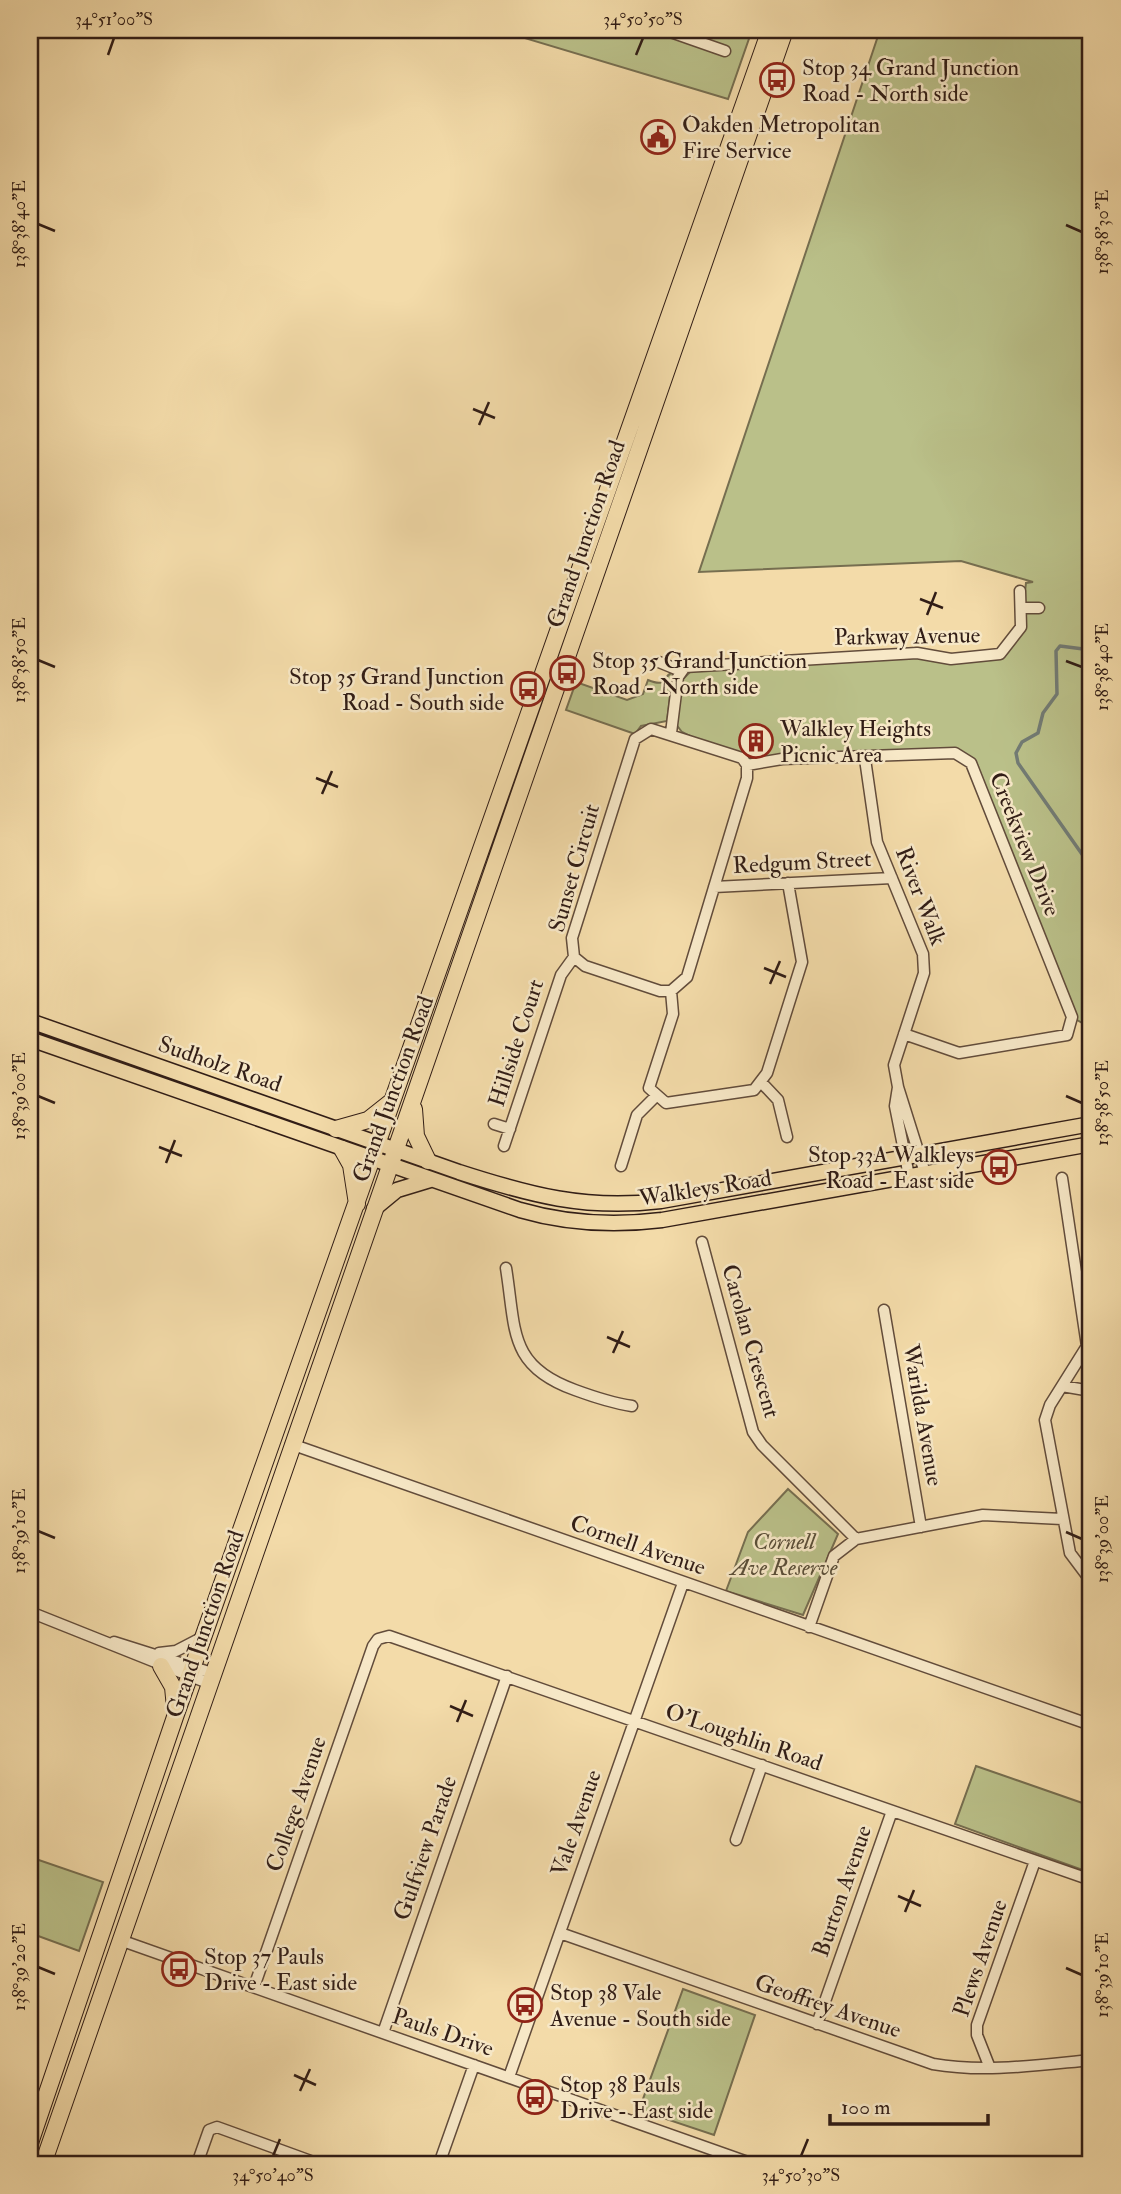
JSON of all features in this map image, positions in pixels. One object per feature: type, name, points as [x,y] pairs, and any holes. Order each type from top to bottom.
[{"type":"highway","name":"Grand Junction Road","points":[[30,2143],[35,2114],[396,1097],[770,30]]},
{"type":"highway","name":"Grand Junction Road","points":[[43,2164],[785,30]]},
{"type":"highway","points":[[743,106],[761,99]]},
{"type":"highway","points":[[336,1129],[368,1120],[396,1097]]},
{"type":"highway","points":[[414,1100],[416,1136],[428,1161]]},
{"type":"highway","points":[[342,1149],[351,1165],[357,1206]]},
{"type":"highway","points":[[274,1439],[292,1444]]},
{"type":"highway","points":[[158,1660],[173,1687],[175,1717]]},
{"type":"highway","points":[[100,1934],[120,1940]]},
{"type":"main road","name":"Sudholz Road","points":[[30,1021],[336,1129],[376,1152]]},
{"type":"main road","name":"Sudholz Road","points":[[30,1040],[342,1149],[376,1152]]},
{"type":"main road","name":"Walkleys Road","points":[[393,1158],[428,1161],[525,1192],[574,1203],[610,1205],[661,1201],[1091,1124]]},
{"type":"main road","name":"Walkleys Road","points":[[376,1152],[393,1158],[431,1180],[537,1215],[608,1225],[662,1220],[1091,1144]]},
{"type":"main road","points":[[374,1209],[397,1189],[431,1180]]},
{"type":"street","points":[[664,30],[685,33],[725,51]]},
{"type":"street","name":"Parkway Avenue","points":[[681,671],[690,666],[713,663],[917,653],[951,659],[1000,654],[1021,627],[1020,591]]},
{"type":"street","points":[[1021,608],[1039,608]]},
{"type":"street","points":[[659,662],[681,671],[671,733]]},
{"type":"street","name":"Sunset Circuit","points":[[671,991],[660,991],[585,966],[574,957],[572,938],[635,739],[651,729],[671,733],[742,758],[747,765]]},
{"type":"street","name":"Creekview Drive","points":[[747,765],[782,759],[865,759],[955,753],[971,763],[1072,1017],[1067,1035],[976,1052],[959,1053],[904,1034]]},
{"type":"street","name":"River Walk","points":[[865,759],[877,842],[923,954],[924,973],[894,1065],[898,1087],[925,1174]]},
{"type":"street","points":[[747,765],[747,778],[687,977],[671,991],[673,1014],[649,1088],[655,1097],[666,1103],[745,1094],[754,1090],[761,1082],[802,962],[788,883]]},
{"type":"street","name":"Redgum Street","points":[[714,887],[892,878]]},
{"type":"street","name":"Hillside Court","points":[[504,1146],[561,975],[574,957]]},
{"type":"street","points":[[761,1082],[778,1100],[787,1137]]},
{"type":"street","name":"River Walk","points":[[898,1087],[895,1106],[909,1176]]},
{"type":"street","points":[[621,1166],[636,1115],[655,1097]]},
{"type":"street","points":[[494,1124],[510,1129]]},
{"type":"street","points":[[1062,1178],[1088,1318],[1087,1346],[1047,1410],[1045,1420],[1070,1553],[1091,1581]]},
{"type":"street","name":"Carolan Crescent","points":[[702,1242],[753,1432],[762,1445],[856,1539]]},
{"type":"street","points":[[506,1268],[520,1344],[533,1368],[553,1381],[612,1403],[632,1406]]},
{"type":"street","name":"Warilda Avenue","points":[[884,1310],[921,1527]]},
{"type":"street","points":[[1062,1386],[1091,1391]]},
{"type":"street","name":"Cornell Avenue","points":[[292,1444],[1091,1725]]},
{"type":"street","points":[[809,1627],[834,1556],[856,1539],[983,1515],[1062,1518]]},
{"type":"street","name":"Vale Avenue","points":[[509,2077],[683,1583]]},
{"type":"street","points":[[30,1612],[210,1678]]},
{"type":"street","points":[[158,1660],[204,1637]]},
{"type":"street","name":"O'Loughlin Road","points":[[382,1637],[394,1637],[1091,1880]]},
{"type":"street","name":"College Avenue","points":[[254,1987],[373,1646],[382,1637]]},
{"type":"street","name":"Gulfview Parade","points":[[383,2034],[507,1676]]},
{"type":"street","points":[[736,1840],[762,1765]]},
{"type":"street","name":"Burton Avenue","points":[[817,2024],[892,1811]]},
{"type":"street","name":"Plews Avenue","points":[[990,2068],[976,2035],[977,2025],[1035,1861]]},
{"type":"street","name":"Geoffrey Avenue","points":[[560,1933],[933,2064],[990,2068],[1091,2060]]},
{"type":"street","name":"Pauls Drive","points":[[120,1940],[753,2164]]},
{"type":"street","points":[[439,2164],[474,2066]]},
{"type":"street","points":[[197,2164],[207,2134],[217,2127],[319,2164]]},
{"type":"green space","points":[[498,30],[752,30],[728,99]]},
{"type":"green space","points":[[880,30],[1091,30],[1091,1028],[1072,1017],[970,763],[955,753],[747,765],[682,732],[675,723],[683,679],[691,671],[917,653],[951,659],[1000,654],[1021,627],[1026,583],[1033,582],[961,561],[699,572]]},
{"type":"green space","points":[[673,672],[667,721],[641,726],[635,734],[566,710],[576,682],[627,700],[643,694],[648,680],[659,683]]},
{"type":"green space","name":"Cornell Ave Reserve","points":[[788,1489],[838,1534],[803,1615],[726,1591],[748,1532]]},
{"type":"green space","points":[[976,1766],[1091,1806],[1091,1873],[955,1824]]},
{"type":"green space","points":[[30,1857],[103,1882],[79,1951],[30,1933]]},
{"type":"green space","points":[[683,1989],[755,2015],[714,2135],[639,2110]]},
{"type":"waterway","points":[[1091,650],[1060,646],[1056,651],[1057,694],[1043,713],[1038,733],[1022,742],[1016,753],[1018,763],[1091,867]]},
{"type":"place","name":"Stop 34 Grand Junction Road - North side","points":[[777,80]]},
{"type":"place","name":"Oakden Metropolitan Fire Service","points":[[658,137]]},
{"type":"place","name":"Stop 35 Grand Junction Road - North side","points":[[567,673]]},
{"type":"place","name":"Stop 35 Grand Junction Road - South side","points":[[528,689]]},
{"type":"place","name":"Walkley Heights Picnic Area","points":[[756,741]]},
{"type":"place","name":"Stop 33A Walkleys Road - East side","points":[[999,1167]]},
{"type":"place","name":"Stop 37 Pauls Drive - East side","points":[[179,1969]]},
{"type":"place","name":"Stop 38 Vale Avenue - South side","points":[[525,2005]]},
{"type":"place","name":"Stop 38 Pauls Drive - East side","points":[[535,2097]]}]
